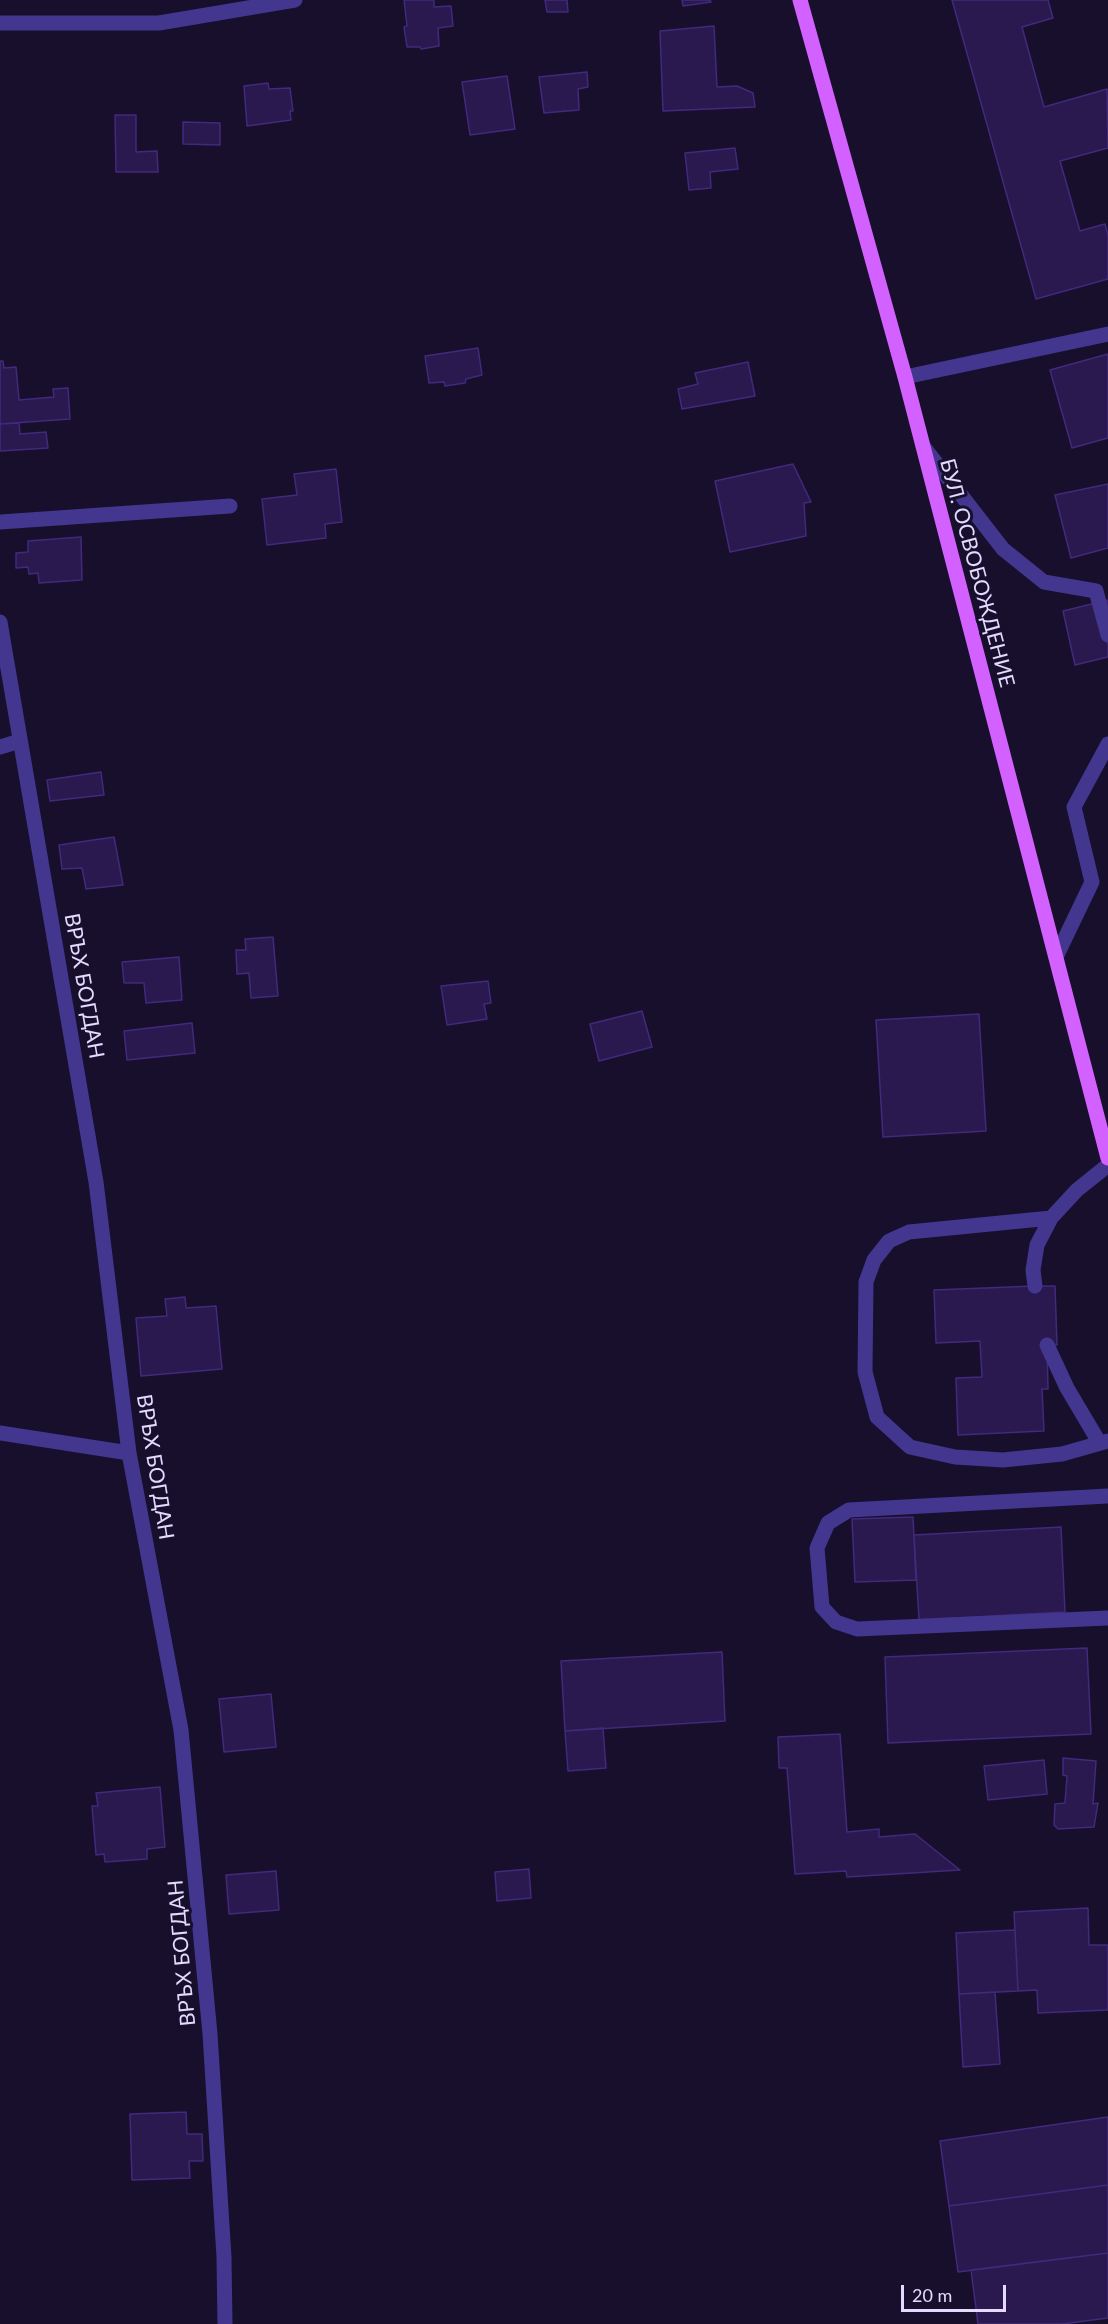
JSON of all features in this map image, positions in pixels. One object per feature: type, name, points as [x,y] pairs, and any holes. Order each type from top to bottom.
[{"type":"main road","name":"БУЛ. ОСВОБОЖДЕНИЕ","points":[[800,0],[905,377],[1108,1158]]},
{"type":"street","points":[[0,23],[159,23],[295,0]]},
{"type":"street","points":[[905,377],[1108,334]]},
{"type":"street","points":[[922,444],[1003,549],[1044,582],[1096,591],[1108,635]]},
{"type":"street","points":[[0,522],[230,506]]},
{"type":"street","name":"ВРЪХ БОГДАН","points":[[0,622],[96,1182],[129,1453],[181,1730],[210,2034],[224,2257],[225,2324]]},
{"type":"street","points":[[0,747],[20,741]]},
{"type":"street","points":[[1056,957],[1092,882],[1074,807],[1108,744]]},
{"type":"street","points":[[1035,1286],[1033,1270],[1037,1245],[1051,1218],[1070,1196],[1108,1165]]},
{"type":"street","points":[[1047,1345],[1068,1388],[1103,1442],[1062,1454],[1004,1460],[955,1457],[910,1447],[877,1417],[865,1372],[867,1282],[874,1260],[889,1241],[909,1232],[1051,1218]]},
{"type":"street","points":[[0,1433],[129,1453]]},
{"type":"street","points":[[1108,1496],[849,1510],[828,1523],[817,1548],[822,1607],[836,1622],[857,1629],[1108,1618]]},
{"type":"building","points":[[404,0],[434,0],[434,7],[451,6],[453,26],[438,28],[439,46],[421,49],[420,47],[407,47]]},
{"type":"building","points":[[545,0],[567,0],[568,12],[547,12]]},
{"type":"building","points":[[682,0],[710,0],[711,2],[683,6]]},
{"type":"building","points":[[952,0],[1048,0],[1053,18],[1022,27],[1044,107],[1107,89],[1108,148],[1060,161],[1080,231],[1105,224],[1108,235],[1108,279],[1036,299]]},
{"type":"building","points":[[714,26],[717,87],[737,86],[753,93],[755,107],[663,111],[660,31]]},
{"type":"building","points":[[587,72],[588,87],[578,89],[579,110],[544,113],[539,77]]},
{"type":"building","points":[[507,76],[515,129],[470,135],[462,82]]},
{"type":"building","points":[[268,83],[269,89],[290,88],[293,111],[290,111],[291,120],[247,126],[244,86]]},
{"type":"building","points":[[115,115],[136,115],[136,152],[157,151],[158,172],[116,172]]},
{"type":"building","points":[[183,122],[220,123],[220,145],[183,144]]},
{"type":"building","points":[[735,148],[738,169],[710,172],[711,188],[689,190],[685,153]]},
{"type":"building","points":[[478,348],[482,375],[466,379],[465,383],[445,386],[444,382],[429,383],[425,356]]},
{"type":"building","points":[[1108,354],[1108,438],[1072,448],[1050,370]]},
{"type":"building","points":[[0,361],[3,361],[4,368],[16,367],[19,400],[54,397],[53,389],[68,388],[70,419],[0,424]]},
{"type":"building","points":[[748,362],[755,396],[682,409],[678,389],[698,384],[695,373]]},
{"type":"building","points":[[19,423],[20,434],[46,432],[48,448],[0,451],[0,424]]},
{"type":"building","points":[[793,464],[811,502],[804,503],[806,536],[730,552],[715,481]]},
{"type":"building","points":[[336,469],[342,522],[325,524],[326,538],[267,545],[262,499],[297,495],[294,474]]},
{"type":"building","points":[[1108,484],[1108,548],[1071,558],[1055,495]]},
{"type":"building","points":[[81,537],[82,580],[39,583],[38,573],[29,574],[28,567],[16,568],[16,553],[28,552],[28,541]]},
{"type":"building","points":[[1108,600],[1108,657],[1075,665],[1063,611]]},
{"type":"building","points":[[101,772],[104,795],[50,801],[47,780]]},
{"type":"building","points":[[114,837],[123,885],[86,889],[82,868],[62,869],[59,845]]},
{"type":"building","points":[[273,937],[278,996],[251,998],[249,973],[237,974],[236,950],[246,950],[245,939]]},
{"type":"building","points":[[179,957],[182,1000],[146,1003],[144,983],[124,983],[122,962]]},
{"type":"building","points":[[488,981],[491,1003],[484,1004],[487,1019],[447,1025],[441,986]]},
{"type":"building","points":[[642,1011],[652,1047],[599,1061],[590,1024]]},
{"type":"building","points":[[979,1014],[986,1131],[883,1137],[876,1020]]},
{"type":"building","points":[[192,1023],[195,1053],[127,1060],[124,1031]]},
{"type":"building","points":[[1055,1286],[1057,1345],[1047,1345],[1048,1389],[1042,1389],[1044,1431],[958,1435],[956,1378],[982,1377],[980,1341],[936,1343],[934,1290]]},
{"type":"building","points":[[185,1297],[186,1308],[216,1306],[222,1369],[141,1376],[136,1318],[167,1316],[165,1299]]},
{"type":"building","points":[[913,1517],[916,1580],[855,1582],[852,1519]]},
{"type":"building","points":[[1061,1527],[1065,1612],[919,1620],[914,1535]]},
{"type":"building","points":[[1087,1648],[1091,1734],[888,1743],[885,1657]]},
{"type":"building","points":[[722,1652],[725,1721],[565,1731],[561,1661]]},
{"type":"building","points":[[271,1694],[276,1747],[224,1752],[219,1699]]},
{"type":"building","points":[[603,1728],[606,1768],[568,1771],[565,1731]]},
{"type":"building","points":[[840,1734],[847,1832],[879,1829],[879,1837],[915,1834],[960,1870],[847,1877],[846,1871],[795,1874],[787,1768],[779,1768],[778,1737]]},
{"type":"building","points":[[1063,1758],[1096,1761],[1093,1804],[1098,1803],[1094,1827],[1058,1829],[1054,1825],[1055,1804],[1065,1803],[1067,1776],[1063,1775]]},
{"type":"building","points":[[1044,1760],[1047,1794],[988,1800],[984,1766]]},
{"type":"building","points":[[160,1787],[165,1847],[147,1849],[147,1859],[105,1862],[104,1854],[96,1855],[92,1806],[98,1806],[96,1793]]},
{"type":"building","points":[[529,1869],[531,1898],[497,1901],[495,1872]]},
{"type":"building","points":[[276,1871],[279,1910],[229,1914],[226,1875]]},
{"type":"building","points":[[1088,1908],[1089,1945],[1108,1945],[1108,2010],[1038,2013],[1037,1990],[1018,1991],[1014,1912]]},
{"type":"building","points":[[1015,1930],[1018,1991],[959,1994],[956,1933]]},
{"type":"building","points":[[995,1992],[1000,2064],[963,2067],[959,1994]]},
{"type":"building","points":[[186,2112],[187,2134],[202,2134],[203,2161],[189,2161],[190,2178],[132,2180],[130,2114]]},
{"type":"building","points":[[1108,2117],[1108,2185],[949,2206],[940,2141]]},
{"type":"building","points":[[1108,2185],[1108,2253],[958,2272],[949,2206]]},
{"type":"building","points":[[1108,2253],[1108,2318],[1062,2324],[978,2324],[971,2270]]}]
